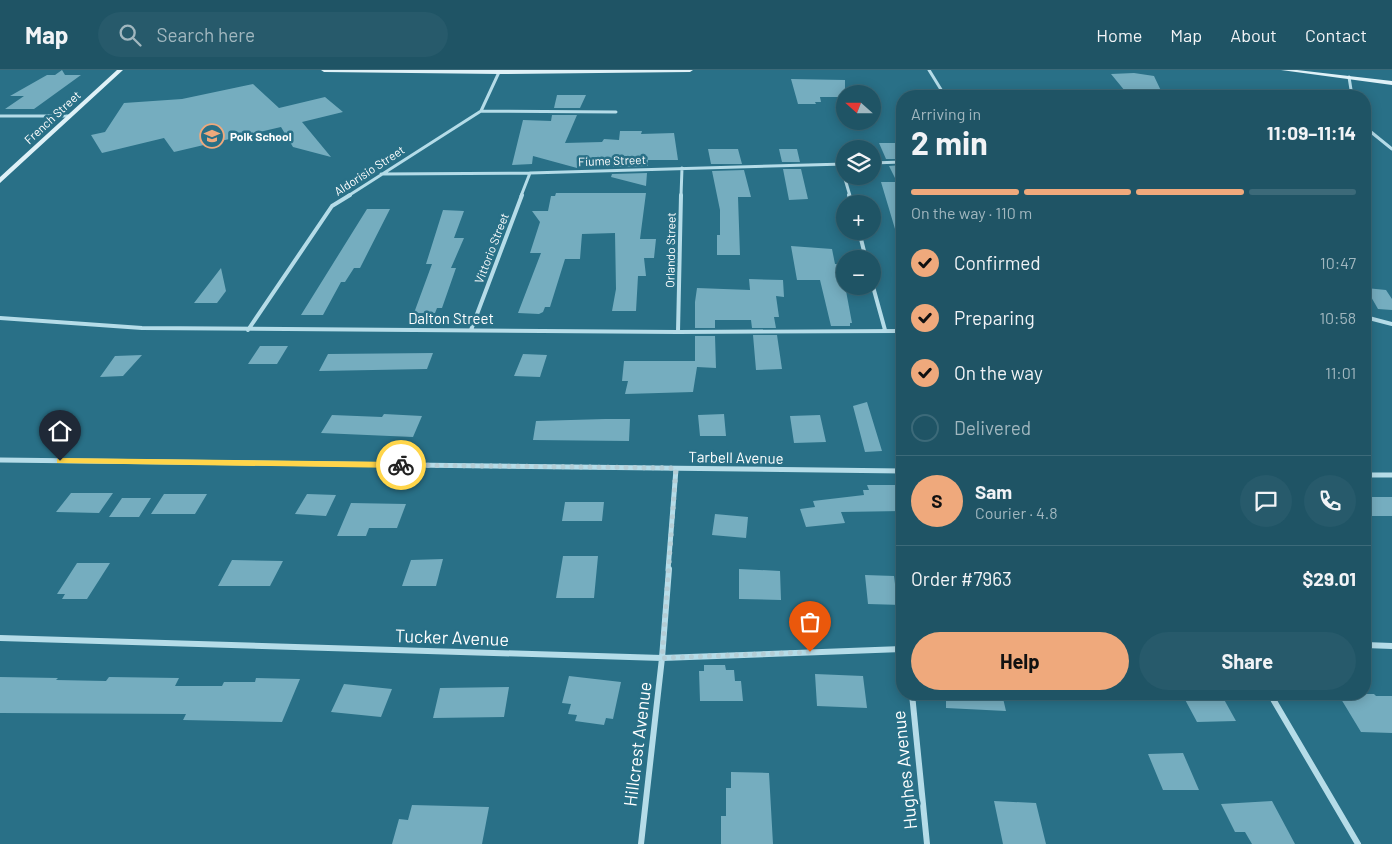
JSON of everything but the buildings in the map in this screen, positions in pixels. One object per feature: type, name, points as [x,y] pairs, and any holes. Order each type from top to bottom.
[{"type":"main road","name":"French Street","points":[[0,181],[120,70]]},
{"type":"main road","points":[[324,70],[690,70]]},
{"type":"main road","points":[[1284,70],[1348,76],[1392,83]]},
{"type":"main road","points":[[1343,70],[1348,76]]},
{"type":"street","points":[[929,70],[941,90]]},
{"type":"street","points":[[500,71],[481,111],[616,112]]},
{"type":"street","points":[[1348,76],[1351,90]]},
{"type":"street","name":"Aldorisio Street","points":[[248,330],[332,206],[481,111]]},
{"type":"street","points":[[0,116],[70,116]]},
{"type":"street","points":[[1371,132],[1392,149]]},
{"type":"street","points":[[881,163],[896,162]]},
{"type":"street","name":"Fiume Street","points":[[381,174],[530,174],[836,164]]},
{"type":"street","name":"Orlando Street","points":[[678,332],[682,168]]},
{"type":"street","name":"Vittorio Street","points":[[471,330],[530,174]]},
{"type":"street","points":[[876,295],[885,330]]},
{"type":"street","name":"Dalton Street","points":[[0,318],[142,328],[248,330],[678,332],[896,331]]},
{"type":"street","points":[[1371,319],[1392,324]]},
{"type":"street","name":"Tarbell Avenue","points":[[0,460],[896,471]]},
{"type":"street","name":"Hillcrest Avenue","points":[[641,844],[662,658],[676,468]]},
{"type":"street","points":[[1371,475],[1392,475]]},
{"type":"street","name":"Tucker Avenue","points":[[0,638],[662,658],[896,648]]},
{"type":"street","points":[[1371,645],[1392,646]]},
{"type":"street","name":"Hughes Avenue","points":[[913,700],[927,844]]},
{"type":"street","points":[[1274,700],[1358,844]]},
{"type":"way so far","points":[[401,465],[676,468],[662,658],[810,652]]},
{"type":"place","name":"Polk School","points":[[212,136]]},
{"type":"route","points":[[60,461],[401,465]]}]
